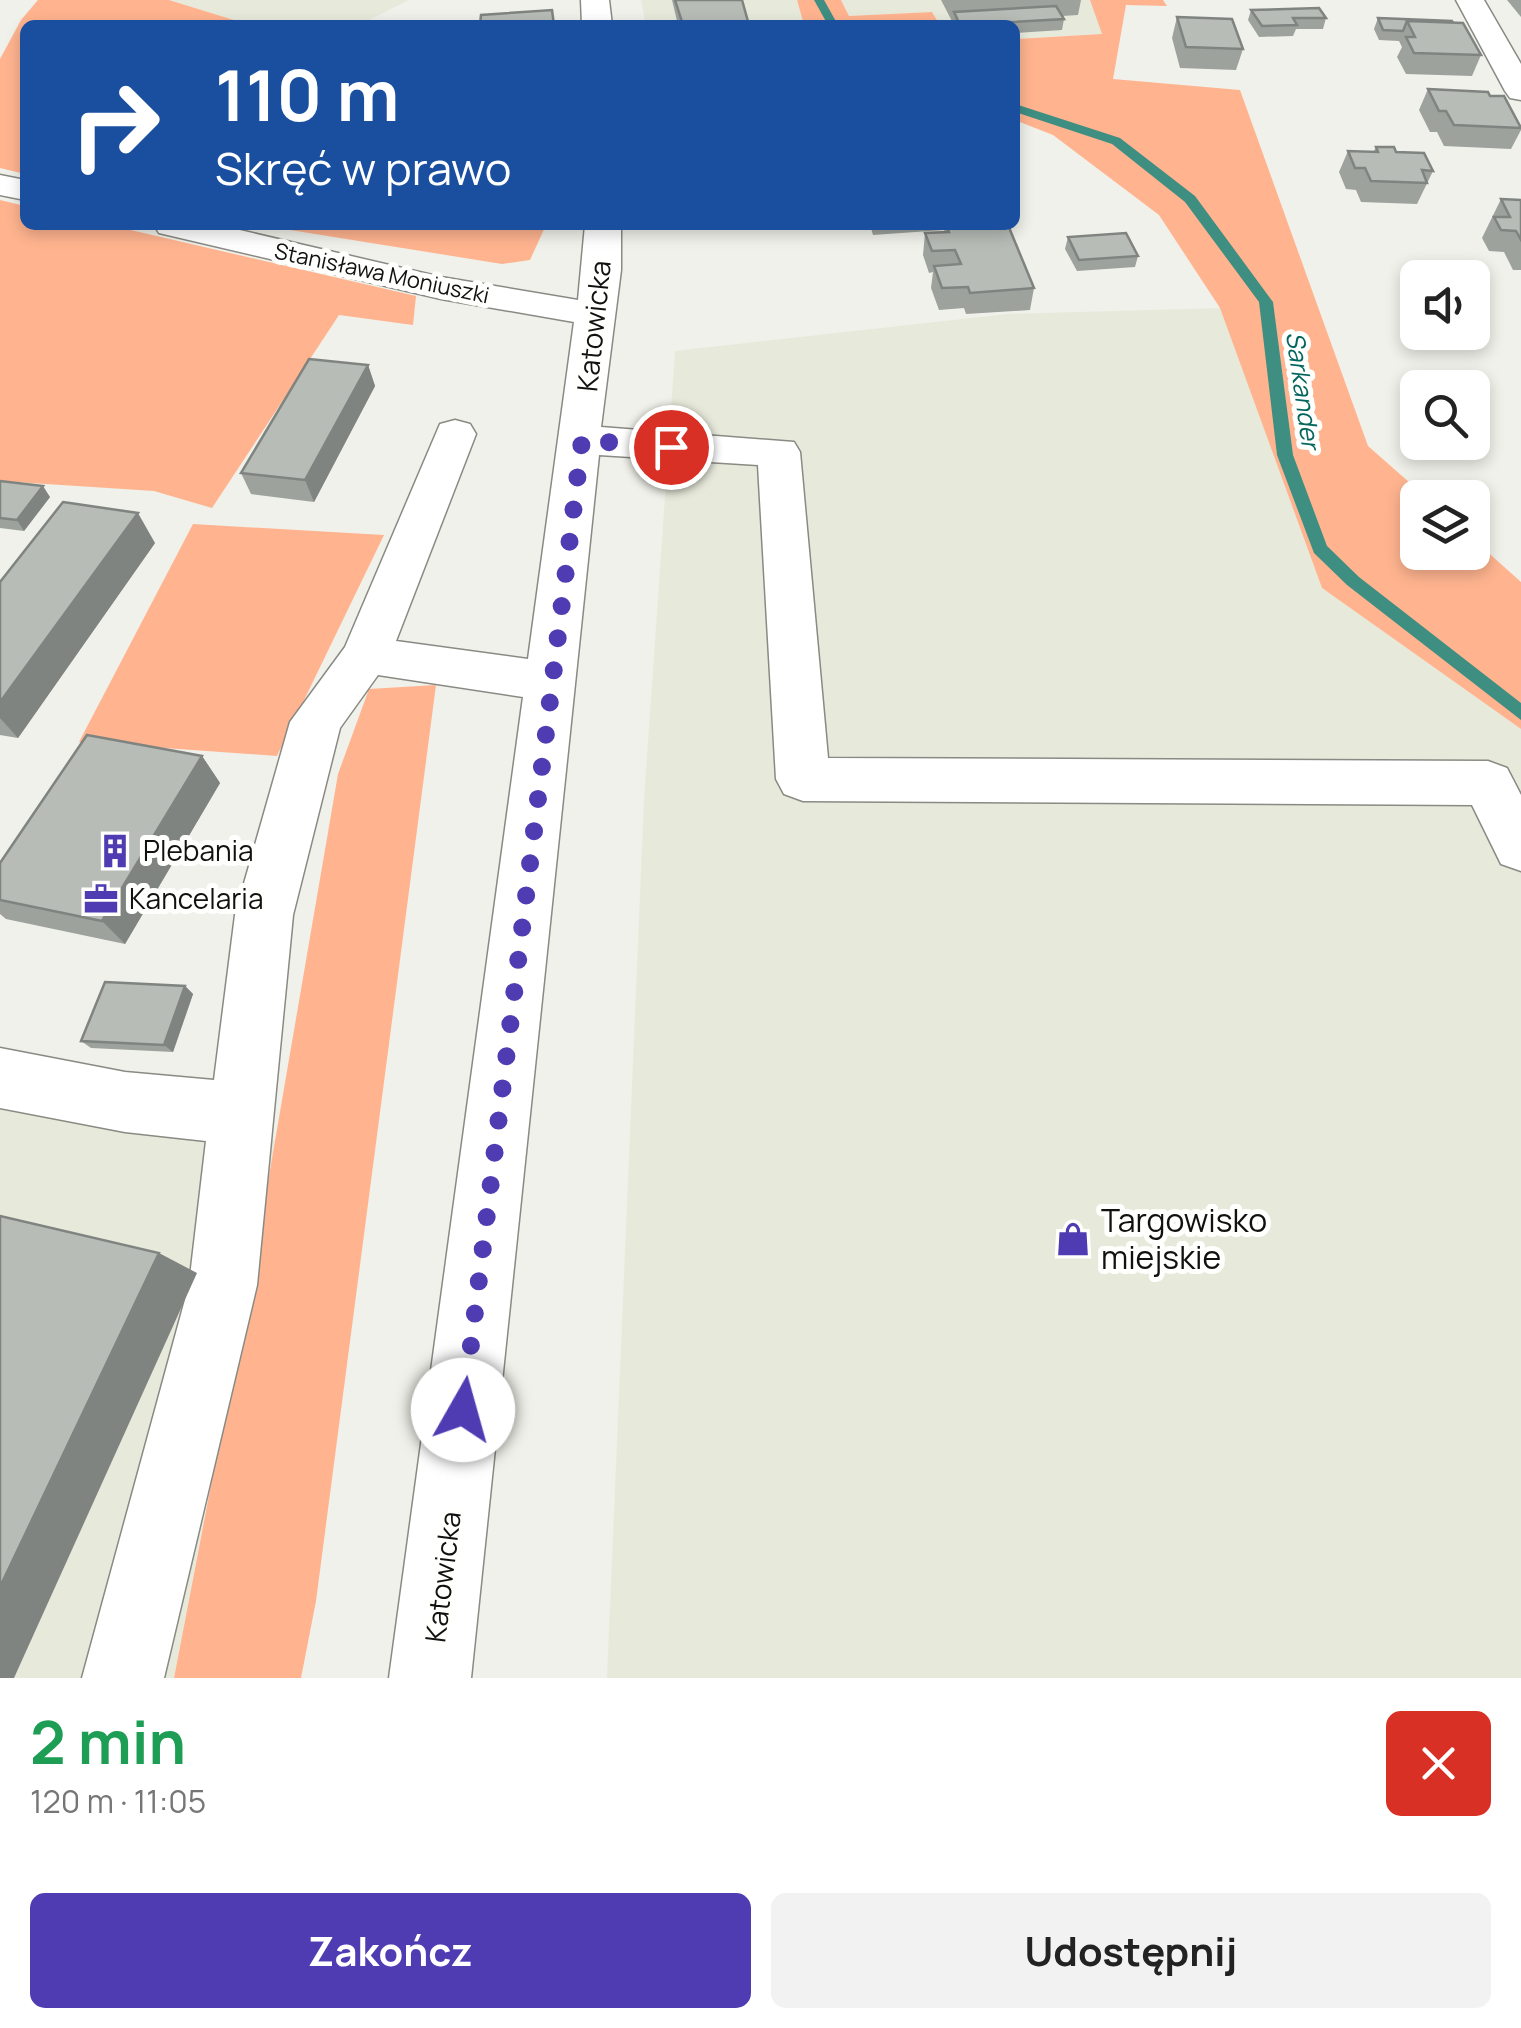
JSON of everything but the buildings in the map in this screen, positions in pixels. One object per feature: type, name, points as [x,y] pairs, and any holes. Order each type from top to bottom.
[{"type":"street","points":[[1470,0],[1521,90]]},
{"type":"street","name":"Stanisława Moniuszki","points":[[193,230],[441,288],[594,314]]},
{"type":"street","name":"Katowicka","points":[[430,1678],[582,440],[602,270],[603,230]]},
{"type":"street","points":[[123,1678],[223,1285],[264,915],[316,722],[366,655],[455,434]]},
{"type":"street","points":[[582,440],[779,452],[803,779],[1488,782],[1521,848]]},
{"type":"street","points":[[366,655],[552,682]]},
{"type":"street","points":[[0,1078],[125,1102],[241,1114]]},
{"type":"shaded area","points":[[38,0],[169,0],[234,20],[21,20]]},
{"type":"shaded area","points":[[169,0],[409,0],[369,20],[234,20]]},
{"type":"shaded area","points":[[641,0],[797,0],[803,20],[645,20]]},
{"type":"shaded area","points":[[797,0],[841,0],[849,16],[932,12],[937,20],[803,20]]},
{"type":"shaded area","points":[[841,0],[1090,0],[1103,34],[1020,39],[1020,20],[937,20],[932,12],[849,16]]},
{"type":"shaded area","points":[[1090,0],[1163,0],[1167,6],[1126,5],[1113,79],[1240,90],[1368,446],[1407,480],[1400,480],[1400,570],[1490,570],[1490,554],[1521,582],[1521,729],[1322,588],[1220,308],[1159,215],[1053,135],[1020,122],[1020,39],[1102,34]]},
{"type":"shaded area","points":[[20,22],[20,173],[0,168],[0,59]]},
{"type":"shaded area","points":[[0,200],[20,205],[20,230],[131,230],[416,296],[413,325],[339,315],[212,508],[154,491],[0,481]]},
{"type":"shaded area","points":[[290,230],[544,230],[530,260],[502,264]]},
{"type":"shaded area","name":"Targowisko miejskie","points":[[1221,308],[1322,588],[1521,729],[1521,1678],[607,1678],[644,800],[675,351],[1007,314]]},
{"type":"shaded area","points":[[193,524],[384,535],[277,756],[79,742]]},
{"type":"shaded area","points":[[436,685],[316,1601],[301,1678],[174,1678],[258,1240],[338,774],[369,689]]},
{"type":"shaded area","points":[[0,1093],[275,1141],[174,1678],[0,1678]]},
{"type":"waterway","name":"Sarkander","points":[[819,0],[830,20]]},
{"type":"waterway","name":"Sarkander","points":[[1020,110],[1116,141],[1190,199],[1266,302],[1285,455],[1320,549],[1353,581],[1521,713]]},
{"type":"place","name":"Plebania","points":[[115,851]]},
{"type":"place","name":"Kancelaria","points":[[101,899]]},
{"type":"place","name":"Targowisko miejskie","points":[[1073,1239]]},
{"type":"route","points":[[463,1410],[582,440],[671,447]]}]
